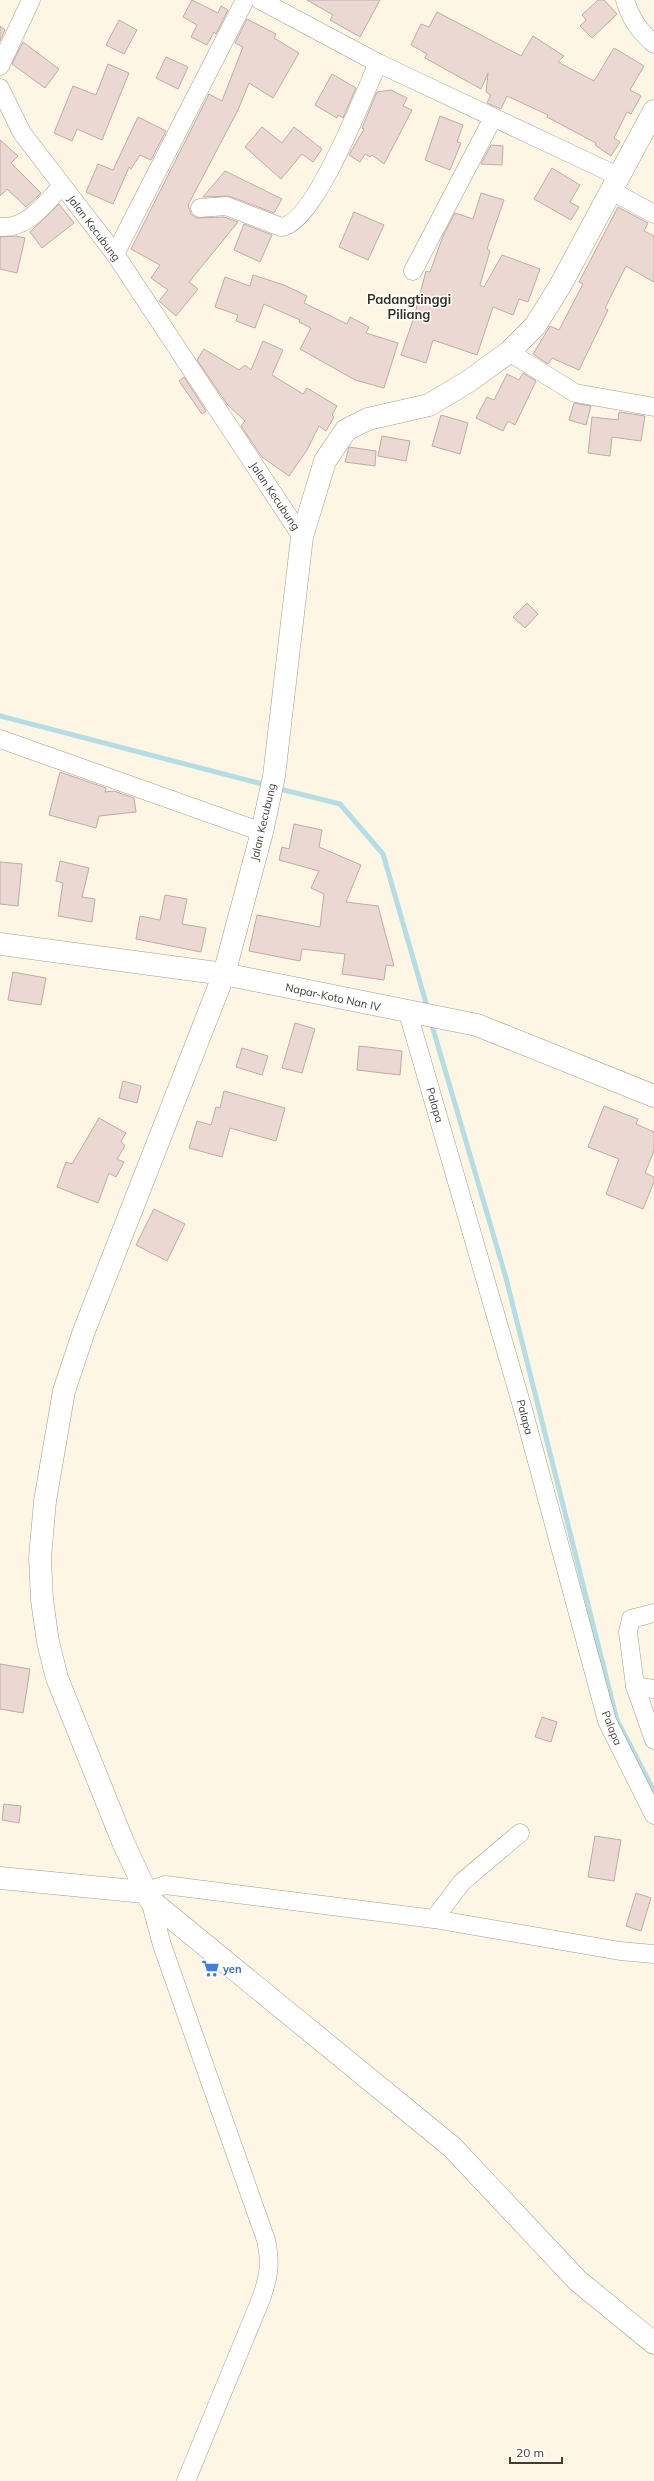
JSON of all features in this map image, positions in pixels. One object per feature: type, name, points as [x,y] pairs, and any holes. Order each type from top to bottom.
[{"type":"street","points":[[0,66],[31,0]]},
{"type":"street","points":[[115,254],[246,0]]},
{"type":"street","points":[[260,0],[378,64],[493,118],[614,183],[654,214]]},
{"type":"street","points":[[625,0],[629,13],[640,31],[654,44]]},
{"type":"street","points":[[200,208],[226,206],[281,227],[292,222],[327,178],[378,64]]},
{"type":"street","name":"Jalan Kecubung","points":[[0,88],[22,133],[115,254],[302,537],[274,776],[262,832],[224,974],[87,1321],[64,1391],[45,1501],[40,1558],[42,1600],[48,1642],[57,1678],[147,1896]]},
{"type":"street","points":[[302,537],[325,461],[346,430],[368,419],[429,405],[469,381],[509,352],[535,326],[560,286],[654,111]]},
{"type":"street","points":[[413,271],[493,118]]},
{"type":"street","points":[[0,227],[18,226],[30,220],[62,186]]},
{"type":"street","points":[[509,352],[575,393],[654,407]]},
{"type":"street","points":[[0,739],[262,832]]},
{"type":"street","name":"Napar-Koto Nan IV","points":[[0,944],[224,974],[411,1013],[477,1025],[654,1096]]},
{"type":"street","name":"Palapa","points":[[411,1013],[522,1406],[607,1721],[654,1815]]},
{"type":"street","points":[[654,1613],[631,1619],[628,1632],[635,1686],[654,1740]]},
{"type":"street","points":[[635,1686],[654,1689]]},
{"type":"street","points":[[434,1919],[462,1882],[520,1833]]},
{"type":"street","points":[[0,1878],[147,1896],[452,2147],[578,2281],[654,2343]]},
{"type":"street","points":[[147,1896],[164,1885],[434,1919],[620,1951],[654,1954]]},
{"type":"street","points":[[147,1896],[162,1945],[266,2240],[270,2260],[268,2277],[261,2299],[197,2450],[186,2481]]},
{"type":"building","points":[[192,0],[218,13],[221,6],[228,10],[216,34],[214,32],[207,45],[191,37],[197,25],[183,17]]},
{"type":"building","points":[[307,0],[380,0],[360,37],[330,20],[333,15]]},
{"type":"building","points":[[598,0],[604,0],[617,14],[592,38],[580,26],[586,20],[582,15]]},
{"type":"building","points":[[437,12],[521,56],[533,36],[564,56],[558,62],[594,81],[614,48],[644,66],[630,90],[641,96],[631,114],[627,112],[614,138],[620,142],[611,156],[595,145],[596,143],[547,117],[548,115],[507,96],[501,109],[487,103],[491,95],[486,92],[488,73],[481,89],[425,58],[427,54],[411,45],[421,24],[429,27]]},
{"type":"building","points":[[247,19],[276,34],[274,38],[299,53],[273,98],[249,83],[238,110],[188,205],[191,214],[196,218],[224,217],[238,222],[189,282],[198,289],[176,316],[159,301],[168,290],[151,278],[160,265],[131,249],[209,94],[222,101],[243,47],[235,43]]},
{"type":"building","points":[[119,20],[137,30],[124,54],[106,45]]},
{"type":"building","points":[[0,26],[5,30],[0,41]]},
{"type":"building","points":[[23,42],[59,69],[45,88],[12,64]]},
{"type":"building","points":[[166,57],[188,67],[178,89],[156,78]]},
{"type":"building","points":[[108,64],[129,73],[102,140],[77,129],[72,141],[54,133],[73,86],[96,95]]},
{"type":"building","points":[[332,74],[356,88],[343,118],[338,115],[337,118],[315,105]]},
{"type":"building","points":[[391,90],[407,98],[403,106],[412,110],[384,164],[372,155],[370,157],[365,154],[360,162],[349,155],[364,129],[362,128],[377,92]]},
{"type":"building","points":[[440,116],[463,125],[457,142],[461,143],[450,170],[425,160]]},
{"type":"building","points":[[138,117],[166,131],[151,160],[140,155],[131,169],[129,167],[113,204],[86,192],[98,164],[113,170]]},
{"type":"building","points":[[262,127],[282,143],[294,127],[322,149],[313,162],[302,154],[281,179],[245,147]]},
{"type":"building","points":[[0,140],[18,156],[11,163],[41,193],[26,207],[7,189],[0,196]]},
{"type":"building","points":[[491,145],[503,146],[502,165],[481,164]]},
{"type":"building","points":[[552,168],[580,185],[570,202],[579,207],[571,220],[534,199]]},
{"type":"building","points":[[225,171],[282,199],[274,213],[229,196],[203,197]]},
{"type":"building","points":[[481,193],[504,200],[487,249],[490,251],[480,285],[484,287],[502,255],[540,269],[528,302],[519,299],[513,315],[493,307],[477,355],[433,340],[426,363],[401,355],[414,317],[426,271],[430,272],[443,236],[455,213],[473,219]]},
{"type":"building","points":[[59,204],[74,223],[42,248],[30,232]]},
{"type":"building","points":[[618,207],[648,223],[644,231],[654,236],[654,282],[626,266],[605,308],[608,310],[579,370],[552,358],[548,364],[533,354],[550,326],[559,330],[583,284],[579,282]]},
{"type":"building","points":[[354,212],[384,225],[368,260],[339,247]]},
{"type":"building","points":[[244,224],[272,235],[260,262],[234,250]]},
{"type":"building","points":[[16,236],[25,238],[17,273],[0,269],[0,237]]},
{"type":"building","points":[[253,275],[284,285],[307,296],[304,303],[347,324],[350,317],[369,327],[366,333],[398,343],[384,388],[355,380],[300,349],[311,328],[299,322],[300,320],[264,304],[255,328],[236,321],[238,315],[215,307],[225,277],[250,286]]},
{"type":"building","points":[[263,341],[283,350],[272,375],[303,394],[307,388],[337,406],[332,415],[334,417],[326,431],[319,426],[307,450],[289,476],[262,457],[241,426],[245,421],[227,404],[197,360],[204,349],[239,370],[245,365],[251,370]]},
{"type":"building","points":[[523,373],[536,381],[515,425],[508,421],[503,431],[476,418],[487,397],[494,400],[507,374],[519,380]]},
{"type":"building","points":[[184,377],[206,411],[202,414],[179,381]]},
{"type":"building","points":[[574,403],[591,406],[586,425],[569,420]]},
{"type":"building","points":[[619,412],[645,416],[641,441],[612,437],[610,456],[588,453],[592,417],[618,420]]},
{"type":"building","points":[[441,415],[468,423],[460,454],[432,446]]},
{"type":"building","points":[[382,436],[410,441],[406,461],[378,456]]},
{"type":"building","points":[[349,447],[376,451],[375,466],[345,462]]},
{"type":"building","points":[[527,603],[538,614],[525,628],[513,617]]},
{"type":"building","points":[[60,772],[106,788],[105,792],[114,791],[134,798],[136,812],[99,816],[96,828],[49,815]]},
{"type":"building","points":[[294,824],[322,830],[319,847],[361,865],[346,902],[378,906],[394,966],[386,965],[384,980],[342,974],[345,954],[302,949],[300,961],[249,951],[257,915],[320,927],[324,894],[311,888],[319,871],[279,860],[282,847],[289,849]]},
{"type":"building","points":[[60,861],[89,868],[82,897],[95,899],[92,922],[58,916],[63,883],[56,881]]},
{"type":"building","points":[[0,862],[22,864],[18,906],[0,904]]},
{"type":"building","points":[[165,895],[187,899],[182,924],[206,928],[201,952],[136,939],[140,916],[160,920]]},
{"type":"building","points":[[13,972],[46,978],[41,1005],[8,1000]]},
{"type":"building","points":[[295,1023],[315,1029],[302,1073],[282,1068]]},
{"type":"building","points":[[359,1046],[402,1051],[400,1075],[357,1070]]},
{"type":"building","points":[[242,1048],[268,1056],[262,1075],[236,1067]]},
{"type":"building","points":[[123,1081],[141,1086],[137,1103],[119,1098]]},
{"type":"building","points":[[224,1091],[285,1108],[276,1141],[230,1128],[222,1157],[189,1148],[197,1121],[211,1125],[216,1107],[220,1108]]},
{"type":"building","points":[[604,1106],[638,1119],[636,1124],[654,1132],[654,1151],[645,1173],[654,1177],[654,1182],[643,1209],[606,1194],[619,1159],[588,1147]]},
{"type":"building","points":[[99,1118],[126,1133],[121,1141],[125,1146],[117,1159],[124,1162],[116,1177],[109,1173],[98,1203],[57,1187],[66,1162],[72,1164]]},
{"type":"building","points":[[154,1209],[185,1224],[167,1261],[136,1245]]},
{"type":"building","points":[[0,1664],[30,1669],[23,1713],[0,1709]]},
{"type":"building","points":[[542,1717],[557,1722],[551,1742],[535,1737]]},
{"type":"building","points":[[4,1804],[21,1806],[19,1823],[2,1820]]},
{"type":"building","points":[[595,1836],[621,1840],[614,1881],[588,1877]]},
{"type":"building","points":[[636,1893],[651,1898],[641,1931],[626,1926]]},
{"type":"waterway","points":[[0,716],[266,785]]},
{"type":"waterway","points":[[276,788],[340,804],[383,854],[428,1010]]},
{"type":"waterway","points":[[431,1022],[506,1278],[617,1720],[654,1791]]},
{"type":"place","name":"yen","points":[[210,1969]]},
{"type":"district","name":"Padangtinggi Piliang","points":[[409,306]]}]
